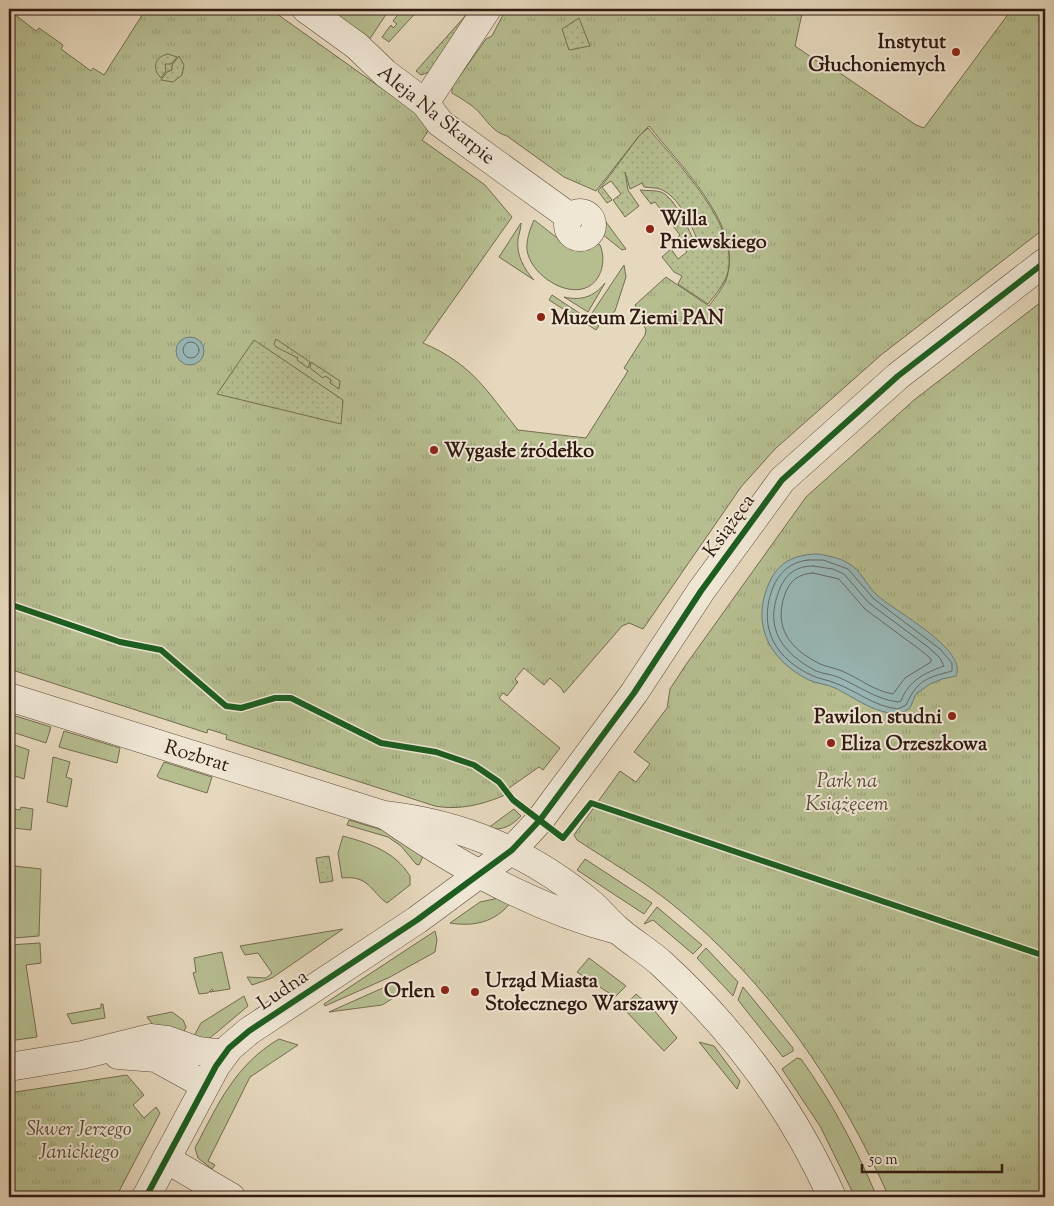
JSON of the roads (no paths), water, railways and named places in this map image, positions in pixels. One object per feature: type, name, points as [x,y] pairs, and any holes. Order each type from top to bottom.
[{"type":"street","name":"Aleja Na Skarpie","points":[[306,9],[357,46],[385,74],[425,103],[440,123],[570,217]]},
{"type":"street","points":[[425,103],[487,9]]},
{"type":"street","name":"Książęca","points":[[497,863],[540,820],[628,701],[701,591],[782,480],[898,376],[1045,262]]},
{"type":"street","name":"Rozbrat","points":[[9,696],[384,815],[424,820],[467,833],[497,863]]},
{"type":"street","name":"Rozbrat","points":[[384,815],[433,848],[497,863]]},
{"type":"street","points":[[497,863],[582,921],[617,930]]},
{"type":"street","points":[[497,863],[536,863],[593,906],[617,930],[639,945],[699,1000],[741,1047],[796,1126],[832,1197]]},
{"type":"street","name":"Ludna","points":[[146,1197],[205,1085],[224,1054],[249,1031],[497,863]]},
{"type":"street","points":[[9,1067],[82,1055],[150,1038],[167,1040],[198,1051],[224,1054]]},
{"type":"street","points":[[82,1055],[147,1056],[162,1060],[205,1085]]},
{"type":"street","points":[[166,1159],[231,1197]]},
{"type":"water","points":[[190,337],[200,341],[204,351],[200,361],[190,365],[180,361],[176,351],[180,341]]},
{"type":"water","points":[[819,554],[834,557],[853,566],[877,595],[941,643],[951,654],[957,665],[956,676],[930,684],[916,694],[910,708],[892,713],[871,707],[832,687],[809,680],[783,662],[774,651],[763,625],[762,611],[765,595],[775,572],[785,563],[804,555]]},
{"type":"place","name":"Instytut Głuchoniemych","points":[[956,52]]},
{"type":"place","name":"Willa Pniewskiego","points":[[650,229]]},
{"type":"place","name":"Muzeum Ziemi PAN","points":[[541,317]]},
{"type":"place","name":"Wygasłe źródełko","points":[[434,450]]},
{"type":"place","name":"Pawilon studni","points":[[952,716]]},
{"type":"place","name":"Eliza Orzeszkowa","points":[[831,743]]},
{"type":"place","name":"Orlen","points":[[445,990]]},
{"type":"place","name":"Urząd Miasta Stołecznego Warszawy","points":[[475,992]]},
{"type":"park label","name":"Park na Książęcem","points":[[847,792]]},
{"type":"park label","name":"Skwer Jerzego Janickiego","points":[[79,1140]]}]
